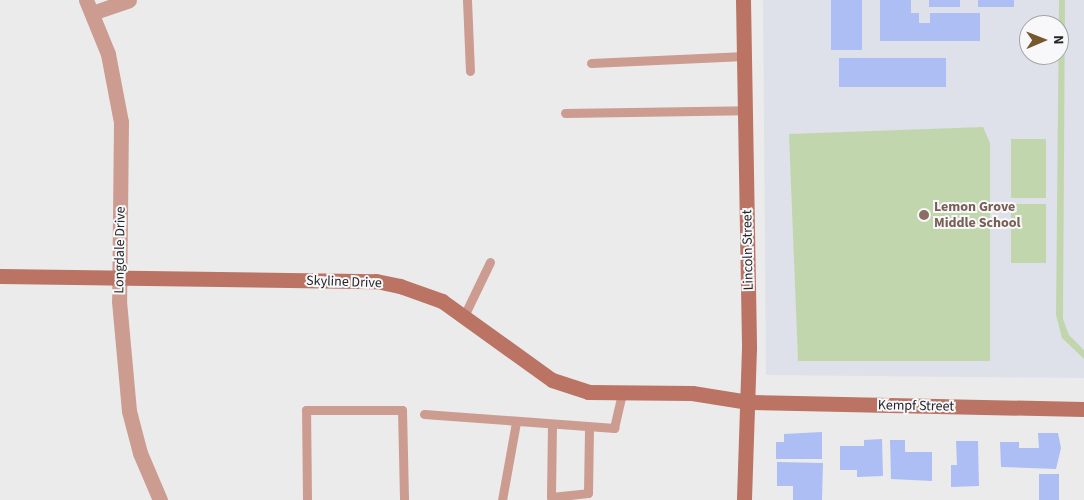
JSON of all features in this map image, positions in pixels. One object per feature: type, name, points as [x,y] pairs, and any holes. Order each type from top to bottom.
[{"type":"main road","name":"Lincoln Street","points":[[744,0],[748,402],[744,500]]},
{"type":"main road","name":"Skyline Drive","points":[[0,276],[376,281],[442,301],[570,389],[692,393],[748,402]]},
{"type":"main road","name":"Kempf Street","points":[[748,402],[1084,409]]},
{"type":"street","points":[[89,6],[129,0]]},
{"type":"street","name":"Longdale Drive","points":[[89,6],[113,75],[121,122],[119,279],[129,411],[140,453],[160,500]]},
{"type":"lane","points":[[467,0],[470,71]]},
{"type":"lane","points":[[591,63],[745,56]]},
{"type":"lane","points":[[564,113],[746,110]]},
{"type":"lane","points":[[464,316],[490,262]]},
{"type":"lane","points":[[424,414],[614,428],[622,392]]},
{"type":"lane","points":[[307,500],[306,410],[402,410],[404,500]]},
{"type":"lane","points":[[502,500],[516,422]]},
{"type":"lane","points":[[552,424],[551,497],[588,492],[589,427]]},
{"type":"shaded area","name":"Lemon Grove Middle School","points":[[763,0],[1084,0],[1084,378],[766,375]]},
{"type":"green space","points":[[1059,0],[1065,0],[1065,15],[1059,15]]},
{"type":"green space","points":[[1058,65],[1065,65],[1063,319],[1069,335],[1084,350],[1084,359],[1062,338],[1056,315]]},
{"type":"green space","points":[[983,127],[990,143],[990,361],[798,361],[789,134]]},
{"type":"green space","points":[[1011,139],[1046,139],[1046,198],[1011,198]]},
{"type":"green space","points":[[1011,204],[1046,204],[1046,263],[1011,263]]},
{"type":"building","points":[[831,0],[862,0],[862,50],[831,50]]},
{"type":"building","points":[[880,0],[911,0],[911,13],[919,13],[919,23],[930,23],[930,13],[980,13],[980,41],[880,41]]},
{"type":"building","points":[[929,0],[960,0],[960,7],[929,7]]},
{"type":"building","points":[[978,0],[1014,0],[1014,7],[978,7]]},
{"type":"building","points":[[839,58],[946,58],[946,87],[839,87]]},
{"type":"building","points":[[822,432],[822,459],[776,459],[776,442],[784,442],[784,434]]},
{"type":"building","points":[[1038,433],[1058,433],[1061,448],[1056,469],[1001,467],[1000,442],[1019,442],[1019,448],[1039,448]]},
{"type":"building","points":[[882,439],[883,476],[857,477],[857,470],[840,470],[840,446],[864,446],[864,440]]},
{"type":"building","points":[[890,440],[905,440],[905,452],[932,452],[932,481],[891,479]]},
{"type":"building","points":[[956,441],[978,441],[979,486],[951,487],[951,465],[957,465]]},
{"type":"building","points":[[777,462],[823,463],[822,500],[793,500],[793,486],[777,486]]},
{"type":"building","points":[[1039,474],[1059,474],[1059,500],[1039,500]]},
{"type":"place","name":"Lemon Grove Middle School","points":[[924,215]]}]
